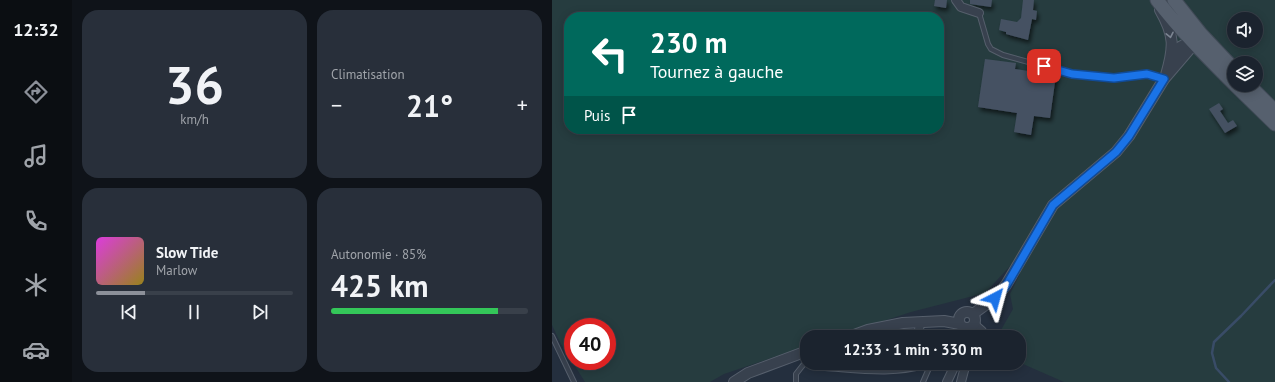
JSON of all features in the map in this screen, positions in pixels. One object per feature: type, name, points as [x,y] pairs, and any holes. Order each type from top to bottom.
[{"type":"main road","points":[[1157,0],[1194,44],[1227,76]]},
{"type":"main road","points":[[1169,0],[1192,29],[1194,44]]},
{"type":"main road","points":[[1174,0],[1201,34],[1227,62]]},
{"type":"main road","points":[[1243,92],[1275,124]]},
{"type":"main road","points":[[1256,92],[1275,111]]},
{"type":"street","points":[[956,0],[961,7],[979,13]]},
{"type":"street","points":[[1153,0],[1168,24],[1171,33],[1171,57],[1164,79]]},
{"type":"street","points":[[1171,57],[1179,47],[1186,44],[1206,46],[1227,67]]},
{"type":"street","points":[[967,324],[1006,286],[1053,205],[1116,152],[1129,136],[1164,79],[1194,44]]},
{"type":"street","points":[[1254,92],[1262,98]]},
{"type":"street","points":[[872,330],[888,325],[916,322],[916,319],[967,324],[980,330]]},
{"type":"street","points":[[916,322],[917,330]]},
{"type":"street","points":[[734,382],[748,373],[800,354]]},
{"type":"street","points":[[947,382],[952,370]]},
{"type":"street","points":[[961,382],[964,370]]},
{"type":"lane","points":[[979,13],[988,44],[991,49],[1003,55],[1072,74],[1114,78],[1147,74],[1164,79]]},
{"type":"lane","points":[[552,336],[574,382]]},
{"type":"lane","points":[[796,382],[796,374],[800,369]]},
{"type":"lane","points":[[860,370],[895,372],[910,370]]},
{"type":"lane","points":[[923,382],[925,370]]},
{"type":"green space","points":[[552,0],[1275,0],[1275,382],[1064,382],[1026,365],[1026,330],[1001,330],[1013,309],[1010,294],[1020,274],[1011,265],[985,293],[911,312],[856,330],[800,330],[800,348],[724,374],[710,382],[585,382],[577,370],[616,370],[616,318],[564,318],[564,349],[552,325]]},
{"type":"building","points":[[935,0],[947,0],[946,8],[934,6]]},
{"type":"building","points":[[970,0],[992,0],[991,7],[970,4]]},
{"type":"building","points":[[1023,0],[1034,0],[1033,10],[1037,11],[1036,20],[1032,19],[1028,40],[1006,34],[1006,32],[999,30],[1001,19],[1017,22],[1021,18]]},
{"type":"building","points":[[985,59],[1016,63],[1015,69],[1056,75],[1050,118],[1034,116],[1031,135],[1014,132],[1017,113],[978,107]]},
{"type":"building","points":[[1219,103],[1223,109],[1220,111],[1228,123],[1233,120],[1237,126],[1225,133],[1209,109]]},
{"type":"waterway","points":[[1229,382],[1216,368],[1212,353],[1214,342],[1275,280]]},
{"type":"route","points":[[995,298],[1006,286],[1053,205],[1116,152],[1129,136],[1164,79],[1147,74],[1114,78],[1072,74],[1044,66]]}]
